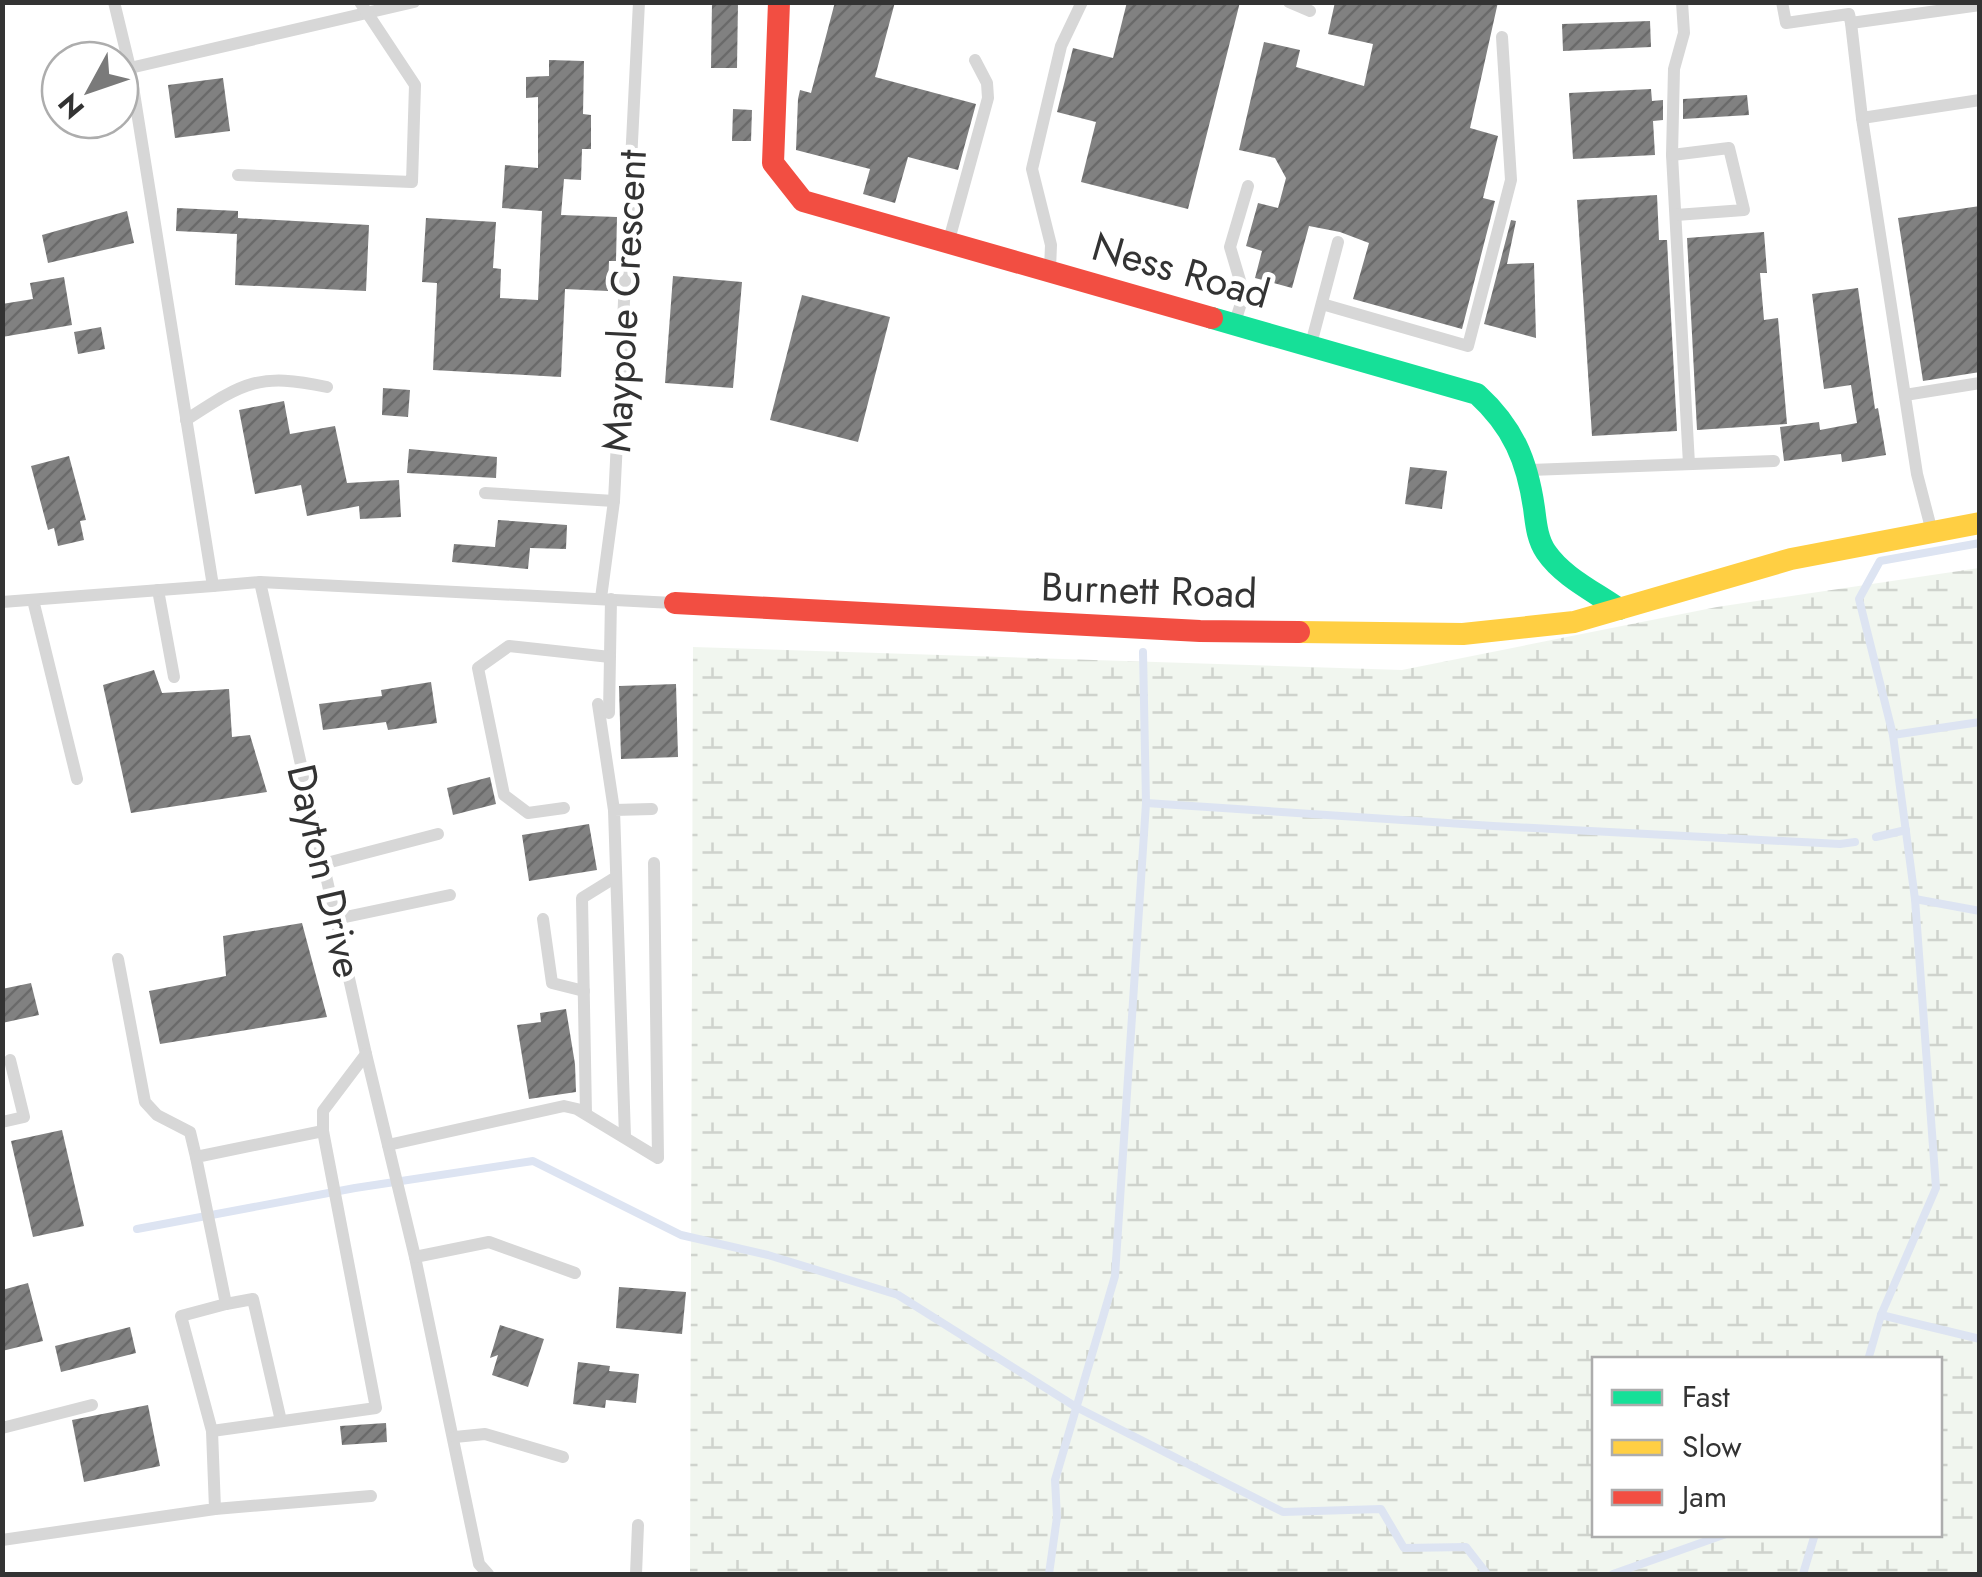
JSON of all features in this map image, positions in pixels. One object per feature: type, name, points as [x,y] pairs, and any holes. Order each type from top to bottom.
[{"type":"street","name":"Ness Road","points":[[780,2],[773,163],[804,200],[1477,394],[1502,415],[1518,439],[1528,470],[1538,537],[1546,554],[1619,609]]},
{"type":"street","name":"Burnett Road","points":[[675,603],[1048,624],[1470,634],[1574,622],[1791,558],[1980,523]]},
{"type":"lane","points":[[114,2],[123,40]]},
{"type":"lane","points":[[140,65],[364,7],[414,2]]},
{"type":"lane","name":"Maypole Crescent","points":[[625,1137],[614,810],[603,708],[610,657],[606,598],[639,2]]},
{"type":"lane","points":[[1050,272],[1051,245],[1032,169],[1061,46],[1082,2]]},
{"type":"lane","points":[[1289,2],[1310,11]]},
{"type":"lane","points":[[1682,2],[1684,32],[1674,69],[1672,155],[1689,464]]},
{"type":"lane","points":[[1782,2],[1786,23],[1849,13],[1980,5]]},
{"type":"lane","points":[[238,175],[412,182],[416,84],[364,7]]},
{"type":"lane","points":[[1849,13],[1917,474],[1932,530]]},
{"type":"lane","points":[[1322,304],[1468,346],[1512,180],[1502,37]]},
{"type":"lane","points":[[949,243],[988,98],[987,83],[975,60]]},
{"type":"lane","points":[[1862,118],[1980,100]]},
{"type":"lane","points":[[140,131],[213,586]]},
{"type":"lane","points":[[1672,155],[1729,148],[1744,210],[1676,215]]},
{"type":"lane","points":[[1235,325],[1244,294],[1230,247],[1248,186]]},
{"type":"lane","points":[[1310,346],[1338,242]]},
{"type":"lane","points":[[186,420],[239,386],[261,379],[292,379],[327,387]]},
{"type":"lane","points":[[1905,396],[1980,384]]},
{"type":"lane","points":[[1528,470],[1774,461]]},
{"type":"lane","points":[[485,493],[614,500]]},
{"type":"lane","points":[[2,602],[260,582],[675,603]]},
{"type":"lane","name":"Dayton Drive","points":[[260,582],[415,1257]]},
{"type":"lane","points":[[158,590],[174,677]]},
{"type":"lane","points":[[34,600],[77,779]]},
{"type":"lane","points":[[564,808],[528,813],[504,795],[478,668],[509,646],[610,657]]},
{"type":"lane","points":[[614,810],[652,809]]},
{"type":"lane","points":[[323,864],[438,834]]},
{"type":"lane","points":[[390,1152],[564,1106],[586,1114],[658,1158],[654,863]]},
{"type":"lane","points":[[586,1114],[582,898],[616,877]]},
{"type":"lane","points":[[336,920],[450,896]]},
{"type":"lane","points":[[543,919],[552,983],[584,990]]},
{"type":"lane","points":[[118,958],[145,1102],[157,1115],[190,1132],[226,1304]]},
{"type":"lane","points":[[212,1431],[376,1408],[323,1111],[366,1054]]},
{"type":"lane","points":[[2,1122],[24,1117],[10,1060]]},
{"type":"lane","points":[[196,1157],[324,1132]]},
{"type":"lane","points":[[488,1574],[479,1564],[415,1257],[489,1242],[576,1273]]},
{"type":"lane","points":[[216,1509],[212,1431],[181,1316],[253,1299],[281,1421]]},
{"type":"lane","points":[[2,1428],[92,1406]]},
{"type":"lane","points":[[455,1437],[485,1434],[563,1456]]},
{"type":"lane","points":[[2,1540],[216,1509],[371,1496]]},
{"type":"lane","points":[[636,1574],[638,1525]]},
{"type":"green space","points":[[1979,568],[1979,1574],[690,1574],[693,647],[1402,670],[1717,607]]},
{"type":"building","points":[[712,2],[738,2],[737,68],[711,68]]},
{"type":"building","points":[[835,2],[895,2],[875,77],[976,104],[958,170],[908,157],[895,203],[863,194],[870,169],[796,150],[800,90],[811,93]]},
{"type":"building","points":[[1127,2],[1240,2],[1188,209],[1081,182],[1096,122],[1057,112],[1073,48],[1113,58]]},
{"type":"building","points":[[1335,2],[1498,2],[1470,128],[1498,136],[1483,198],[1495,201],[1462,329],[1353,299],[1369,243],[1340,232],[1309,226],[1292,288],[1255,278],[1262,251],[1246,246],[1258,203],[1278,208],[1286,178],[1275,158],[1239,150],[1264,42],[1300,50],[1296,67],[1364,86],[1373,44],[1328,34]]},
{"type":"building","points":[[1650,21],[1651,47],[1563,51],[1562,24]]},
{"type":"building","points":[[549,60],[584,61],[583,114],[591,115],[591,149],[582,149],[581,180],[564,179],[561,215],[617,217],[616,261],[609,261],[608,291],[565,289],[561,377],[433,370],[437,283],[422,282],[426,218],[496,222],[493,268],[501,269],[500,298],[538,300],[542,211],[502,208],[505,165],[538,168],[538,97],[526,98],[526,77],[549,76]]},
{"type":"building","points":[[223,78],[230,131],[175,138],[168,85]]},
{"type":"building","points":[[1651,89],[1652,101],[1663,100],[1663,120],[1653,121],[1655,155],[1573,159],[1569,93]]},
{"type":"building","points":[[1747,95],[1749,115],[1683,119],[1683,99]]},
{"type":"building","points":[[733,109],[752,110],[751,141],[732,141]]},
{"type":"building","points":[[1657,195],[1659,240],[1667,240],[1677,431],[1592,436],[1577,200]]},
{"type":"building","points":[[1980,206],[1980,372],[1923,381],[1898,218]]},
{"type":"building","points":[[177,208],[238,211],[238,218],[369,225],[366,291],[235,285],[237,234],[176,231]]},
{"type":"building","points":[[127,211],[134,243],[48,263],[42,235]]},
{"type":"building","points":[[1511,220],[1516,221],[1507,264],[1534,263],[1536,338],[1484,324]]},
{"type":"building","points":[[1764,232],[1767,273],[1760,273],[1764,320],[1778,318],[1787,424],[1697,430],[1687,238]]},
{"type":"building","points":[[673,276],[742,282],[733,388],[665,383]]},
{"type":"building","points":[[64,277],[72,325],[2,337],[2,304],[33,299],[30,283]]},
{"type":"building","points":[[1858,288],[1875,409],[1878,408],[1886,455],[1842,462],[1841,454],[1784,461],[1780,427],[1819,422],[1820,430],[1857,423],[1851,385],[1824,389],[1812,294]]},
{"type":"building","points":[[802,295],[890,317],[858,442],[770,420]]},
{"type":"building","points":[[101,327],[105,349],[78,354],[74,332]]},
{"type":"building","points":[[383,388],[410,390],[408,417],[382,415]]},
{"type":"building","points":[[284,401],[290,434],[335,426],[347,483],[399,480],[401,517],[360,519],[359,506],[307,516],[301,485],[255,494],[239,410]]},
{"type":"building","points":[[409,449],[497,457],[496,478],[407,473]]},
{"type":"building","points":[[69,456],[86,520],[80,521],[84,540],[58,546],[54,528],[48,530],[31,466]]},
{"type":"building","points":[[1410,467],[1447,471],[1442,509],[1405,504]]},
{"type":"building","points":[[498,520],[567,525],[566,549],[530,548],[528,569],[452,562],[454,544],[495,547]]},
{"type":"building","points":[[154,670],[162,693],[229,689],[232,737],[250,735],[267,792],[131,813],[103,685]]},
{"type":"building","points":[[431,682],[437,723],[388,730],[386,722],[323,730],[319,704],[382,696],[381,690]]},
{"type":"building","points":[[676,684],[678,757],[621,759],[619,686]]},
{"type":"building","points":[[490,777],[496,804],[453,815],[447,788]]},
{"type":"building","points":[[589,824],[597,870],[529,881],[522,835]]},
{"type":"building","points":[[302,923],[327,1017],[160,1044],[149,991],[226,976],[223,936]]},
{"type":"building","points":[[31,983],[39,1015],[2,1023],[2,989]]},
{"type":"building","points":[[566,1009],[576,1092],[529,1099],[517,1025],[541,1022],[540,1013]]},
{"type":"building","points":[[62,1130],[84,1226],[33,1237],[11,1141]]},
{"type":"building","points":[[28,1283],[43,1341],[2,1351],[2,1290]]},
{"type":"building","points":[[619,1287],[686,1292],[682,1334],[616,1328]]},
{"type":"building","points":[[500,1325],[544,1339],[528,1387],[492,1375],[498,1355],[490,1358]]},
{"type":"building","points":[[130,1327],[136,1353],[61,1372],[55,1346]]},
{"type":"building","points":[[578,1362],[639,1374],[636,1403],[606,1400],[605,1408],[573,1404]]},
{"type":"building","points":[[148,1405],[160,1466],[84,1482],[72,1420]]},
{"type":"building","points":[[386,1423],[387,1442],[342,1445],[340,1426]]},
{"type":"waterway","points":[[1869,1357],[1881,1315],[1936,1188],[1915,899],[1893,735],[1859,599],[1880,561],[1980,543]]},
{"type":"waterway","points":[[1049,1574],[1057,1517],[1055,1480],[1115,1276],[1146,803],[1143,652]]},
{"type":"waterway","points":[[1893,735],[1980,722]]},
{"type":"waterway","points":[[1146,803],[1493,826],[1855,842]]},
{"type":"waterway","points":[[1876,837],[1906,830]]},
{"type":"waterway","points":[[1915,899],[1980,911]]},
{"type":"waterway","points":[[137,1229],[355,1188],[533,1161],[681,1235],[768,1255],[898,1295],[1076,1407],[1283,1512],[1381,1509],[1404,1548],[1466,1547],[1487,1574]]},
{"type":"waterway","points":[[1881,1315],[1980,1339]]},
{"type":"waterway","points":[[1613,1574],[1718,1537]]},
{"type":"waterway","points":[[1803,1574],[1814,1537]]},
{"type":"traffic: fast","points":[[1212,318],[1477,394],[1500,419],[1516,445],[1546,552],[1570,577],[1619,609]]},
{"type":"traffic: slow","points":[[1299,632],[1463,634],[1574,622],[1791,559],[1980,523]]},
{"type":"traffic: jam","points":[[779,2],[773,163],[803,201],[1212,318]]},
{"type":"traffic: jam","points":[[675,603],[1200,631],[1299,632]]}]
